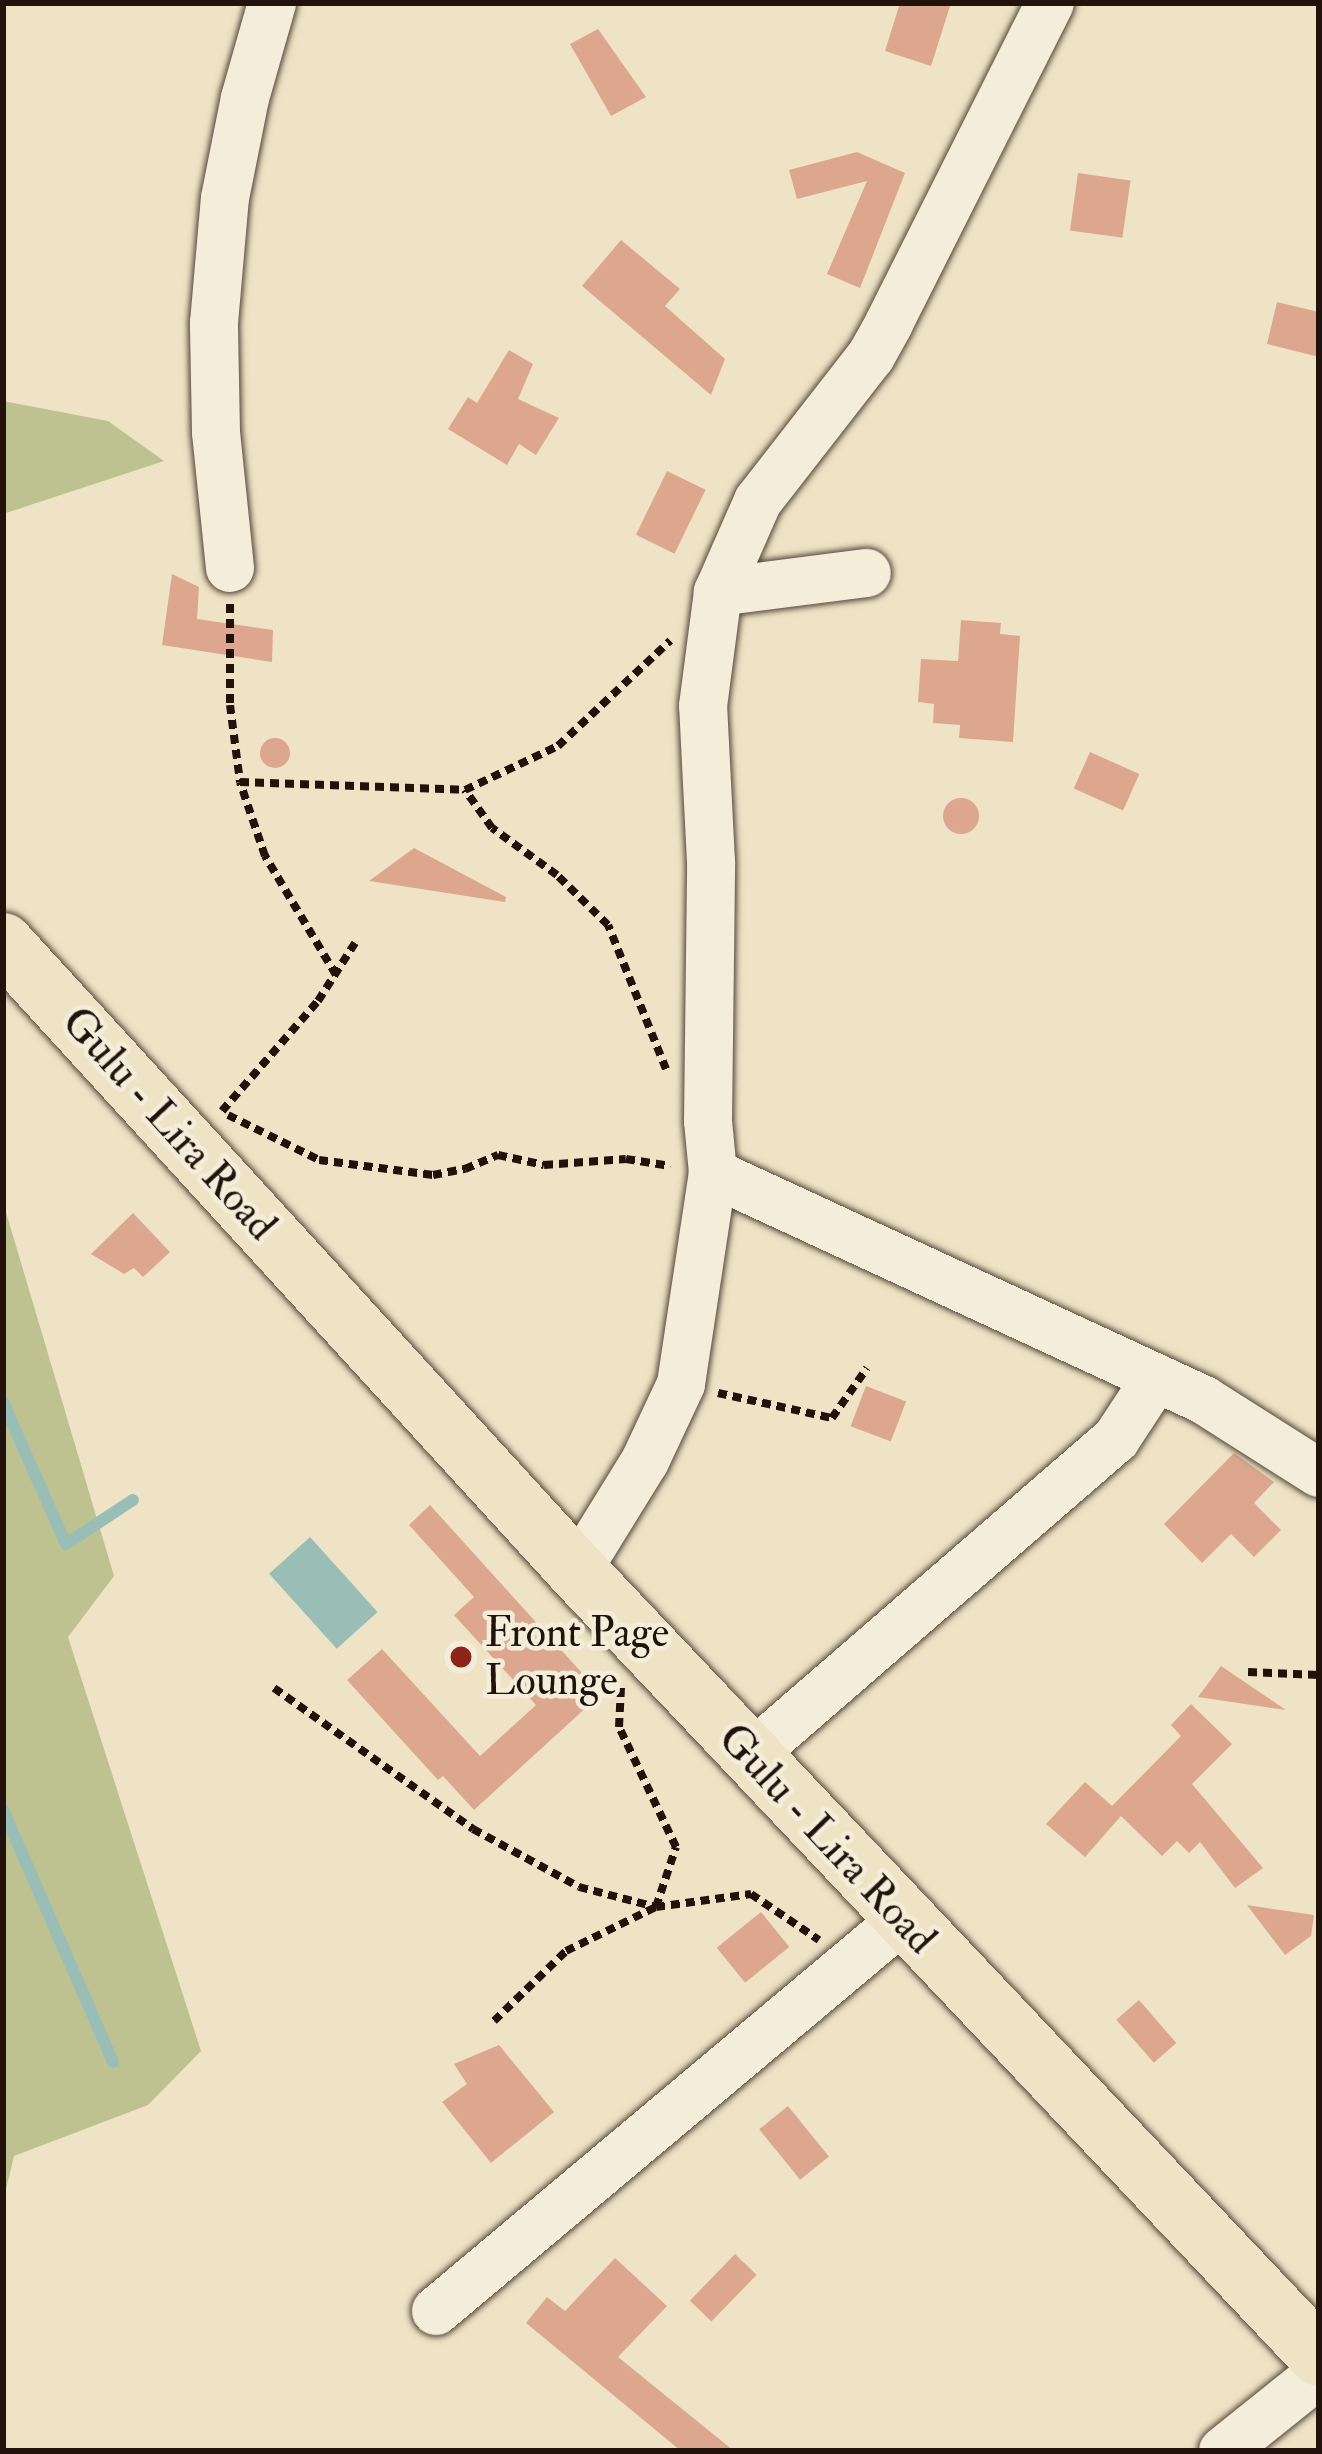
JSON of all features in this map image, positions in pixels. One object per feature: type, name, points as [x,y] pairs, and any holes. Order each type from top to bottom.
[{"type":"main road","name":"Gulu - Lira Road","points":[[3,943],[902,1920],[1319,2356]]},
{"type":"street","points":[[230,568],[216,433],[214,323],[225,198],[245,98],[272,3]]},
{"type":"street","points":[[577,1571],[645,1461],[681,1384],[712,1173],[708,1121],[711,862],[703,706],[718,592],[758,501],[890,323],[1050,3]]},
{"type":"street","points":[[718,592],[867,573]]},
{"type":"street","points":[[712,1173],[1204,1400],[1319,1473]]},
{"type":"street","points":[[750,1756],[1116,1439],[1156,1378]]},
{"type":"street","points":[[436,2312],[902,1920]]},
{"type":"street","points":[[1223,2451],[1319,2374]]},
{"type":"path","points":[[230,568],[230,705],[241,782],[265,856],[336,975]]},
{"type":"path","points":[[241,782],[465,790],[558,746],[718,592]]},
{"type":"path","points":[[465,790],[492,828],[557,875],[608,925],[663,1064],[708,1121]]},
{"type":"path","points":[[221,1111],[336,975],[356,943]]},
{"type":"path","points":[[144,1096],[221,1111],[319,1160],[433,1175],[465,1169],[498,1154],[544,1165],[626,1159],[712,1173]]},
{"type":"path","points":[[681,1384],[832,1418],[867,1368]]},
{"type":"path","points":[[624,1621],[619,1727],[676,1847],[656,1907]]},
{"type":"path","points":[[1248,1672],[1319,1675]]},
{"type":"path","points":[[274,1688],[473,1829],[578,1887],[656,1907]]},
{"type":"path","points":[[494,2021],[566,1951],[656,1907],[751,1894],[851,1963]]},
{"type":"green space","points":[[3,401],[108,421],[164,461],[3,514]]},
{"type":"green space","points":[[3,1202],[114,1576],[68,1637],[201,2051],[148,2105],[14,2156],[3,2202]]},
{"type":"water","points":[[310,1537],[378,1612],[337,1649],[269,1574]]},
{"type":"building","points":[[900,3],[951,3],[931,66],[885,51]]},
{"type":"building","points":[[598,29],[646,97],[611,116],[570,44]]},
{"type":"building","points":[[857,152],[905,173],[860,288],[827,274],[867,181],[797,199],[789,170]]},
{"type":"building","points":[[1078,173],[1130,180],[1122,238],[1070,230]]},
{"type":"building","points":[[621,240],[680,289],[665,306],[725,359],[711,395],[582,286]]},
{"type":"building","points":[[1277,302],[1319,312],[1319,357],[1267,344]]},
{"type":"building","points":[[509,350],[533,364],[518,399],[559,418],[536,455],[519,444],[507,465],[448,429],[468,397],[477,403]]},
{"type":"building","points":[[667,471],[706,490],[675,554],[636,535]]},
{"type":"building","points":[[172,574],[199,587],[197,619],[273,630],[272,662],[162,645]]},
{"type":"building","points":[[961,620],[1001,623],[1000,634],[1020,636],[1013,742],[959,738],[960,725],[933,723],[934,704],[918,702],[921,659],[958,661]]},
{"type":"building","points":[[275,738],[286,742],[290,753],[286,764],[275,768],[264,764],[260,753],[264,742]]},
{"type":"building","points":[[1090,752],[1139,774],[1123,811],[1074,789]]},
{"type":"building","points":[[961,798],[974,803],[979,816],[974,829],[961,834],[948,829],[943,816],[948,803]]},
{"type":"building","points":[[414,848],[506,897],[505,902],[369,881]]},
{"type":"building","points":[[133,1213],[170,1252],[143,1277],[134,1268],[124,1274],[91,1254]]},
{"type":"building","points":[[866,1386],[906,1401],[891,1442],[851,1426]]},
{"type":"building","points":[[1234,1453],[1274,1482],[1254,1503],[1281,1530],[1254,1557],[1231,1534],[1202,1563],[1164,1524]]},
{"type":"building","points":[[430,1505],[601,1694],[474,1810],[443,1776],[438,1780],[347,1680],[382,1649],[480,1756],[536,1705],[454,1615],[474,1597],[409,1525]]},
{"type":"building","points":[[1221,1666],[1286,1710],[1198,1697]]},
{"type":"building","points":[[1191,1704],[1232,1744],[1192,1784],[1263,1868],[1235,1888],[1200,1842],[1189,1853],[1177,1841],[1162,1856],[1121,1816],[1085,1857],[1046,1824],[1085,1782],[1112,1806],[1181,1736],[1171,1725]]},
{"type":"building","points":[[1247,1905],[1314,1915],[1311,1936],[1285,1955]]},
{"type":"building","points":[[761,1912],[789,1947],[745,1983],[717,1948]]},
{"type":"building","points":[[1139,2000],[1176,2043],[1154,2063],[1116,2020]]},
{"type":"building","points":[[499,2045],[554,2112],[491,2163],[442,2102],[467,2084],[454,2064]]},
{"type":"building","points":[[788,2106],[829,2157],[800,2180],[759,2129]]},
{"type":"building","points":[[735,2254],[757,2275],[711,2322],[690,2301]]},
{"type":"building","points":[[615,2258],[667,2306],[618,2357],[734,2451],[681,2451],[526,2323],[547,2297],[565,2311]]},
{"type":"waterway","points":[[3,1402],[66,1544],[133,1500]]},
{"type":"waterway","points":[[3,1810],[113,2062]]},
{"type":"place","name":"Front Page Lounge","points":[[461,1657]]}]
